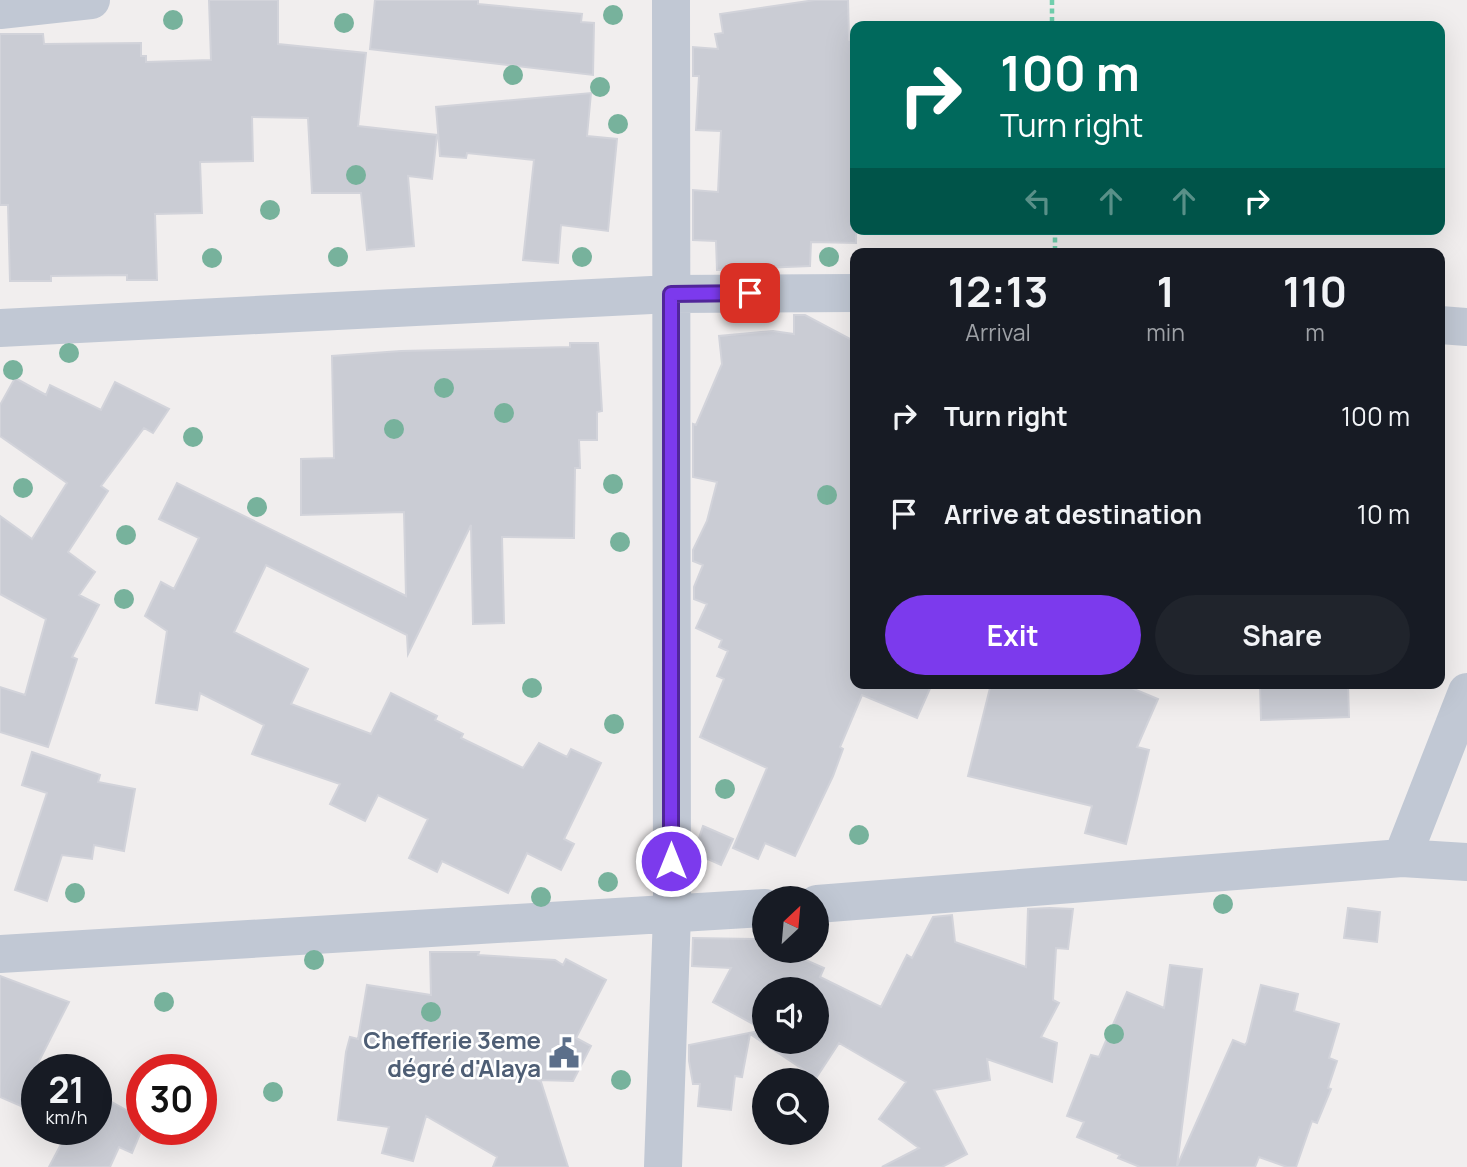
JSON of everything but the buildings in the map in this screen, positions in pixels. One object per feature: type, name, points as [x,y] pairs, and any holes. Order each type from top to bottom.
[{"type":"street","points":[[0,10],[91,0]]},
{"type":"street","points":[[663,1167],[672,915],[671,0]]},
{"type":"street","points":[[0,328],[671,294],[850,293]]},
{"type":"street","points":[[1445,325],[1467,327]]},
{"type":"street","points":[[1402,858],[1467,692]]},
{"type":"street","points":[[830,903],[1402,858],[1467,862]]},
{"type":"street","points":[[0,954],[752,909]]},
{"type":"path","points":[[1052,0],[1052,21]]},
{"type":"place","name":"Chefferie 3eme dégré d'Alaya","points":[[564,1053]]},
{"type":"route","points":[[671,861],[671,294],[750,293]]}]
